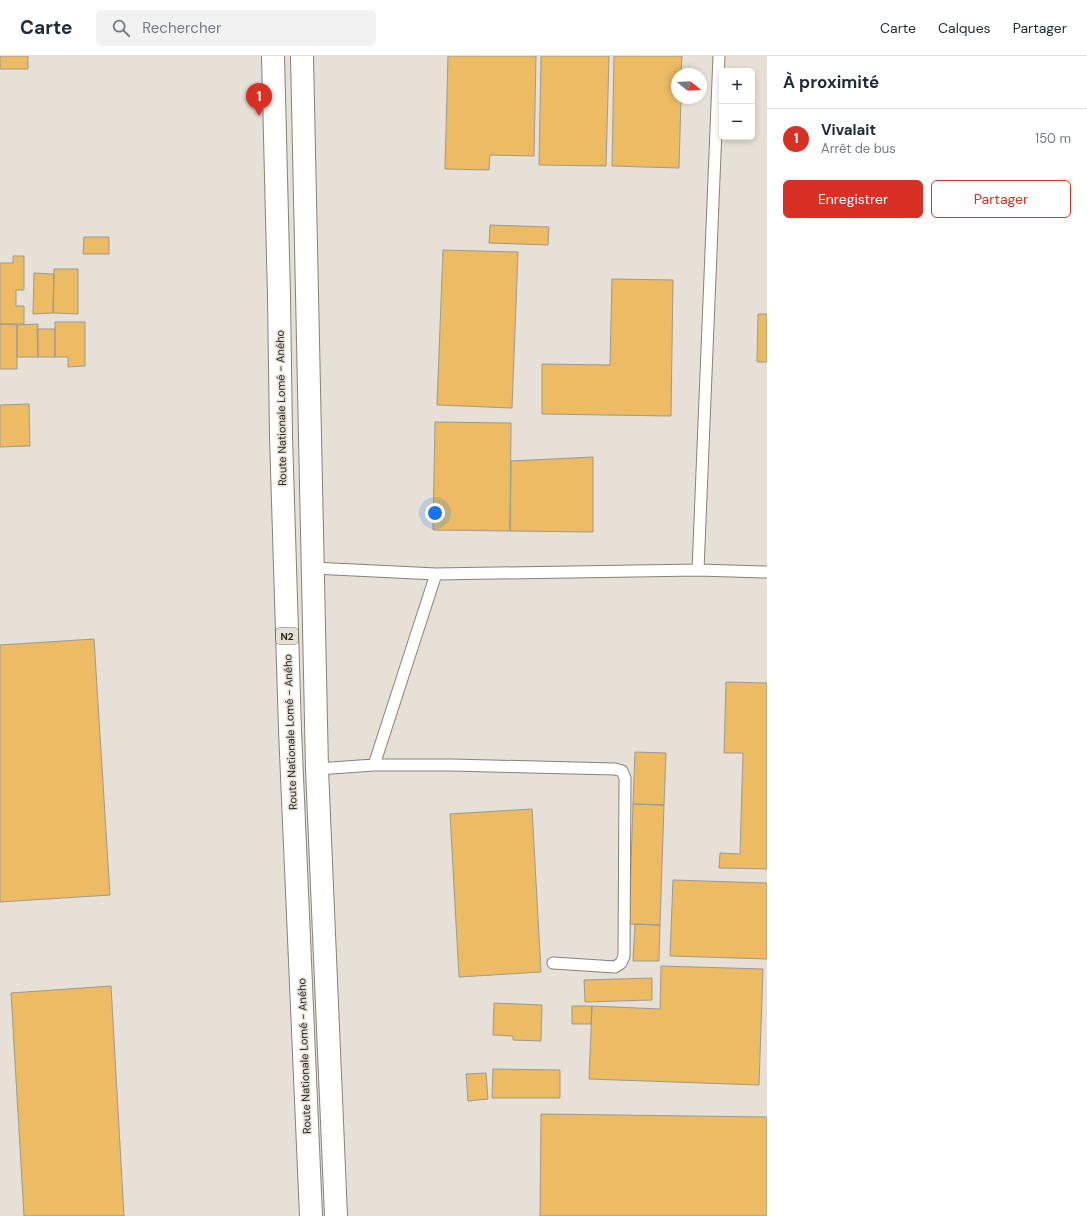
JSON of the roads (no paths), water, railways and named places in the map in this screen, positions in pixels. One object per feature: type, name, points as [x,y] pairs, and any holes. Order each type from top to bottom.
[{"type":"highway","name":"Route Nationale Lomé - Aného","points":[[273,56],[289,722],[311,1216]]},
{"type":"highway","name":"N2","points":[[302,56],[317,769],[336,1216]]},
{"type":"lane","points":[[698,570],[719,56]]},
{"type":"lane","points":[[313,568],[436,574],[698,570],[767,572]]},
{"type":"lane","points":[[374,765],[436,574]]},
{"type":"lane","points":[[317,769],[374,765],[460,765],[599,768],[622,771],[626,778],[624,956],[621,963],[615,967],[553,963]]},
{"type":"place","name":"Vivalait","points":[[259,116]]}]
